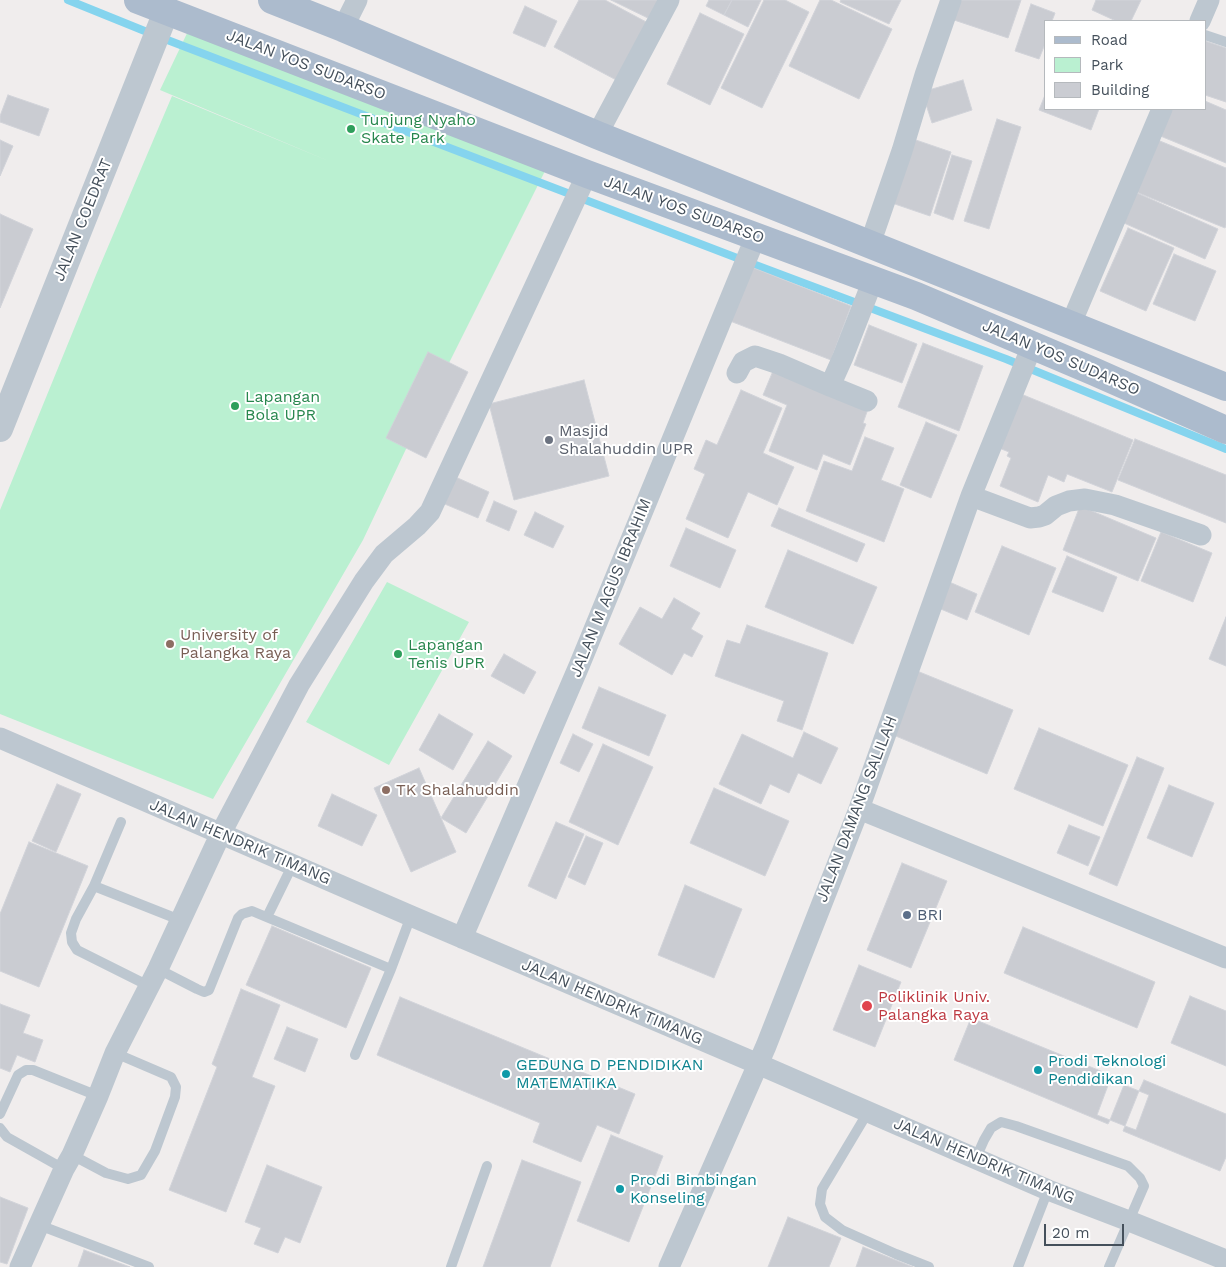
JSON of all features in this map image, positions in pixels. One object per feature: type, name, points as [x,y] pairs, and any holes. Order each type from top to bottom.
[{"type":"main road","name":"JALAN YOS SUDARSO","points":[[138,0],[587,174],[916,296],[1026,359],[1094,372],[1226,430]]},
{"type":"main road","name":"JALAN YOS SUDARSO","points":[[272,0],[597,135],[1226,387]]},
{"type":"street","points":[[343,28],[357,0]]},
{"type":"street","points":[[597,135],[668,0]]},
{"type":"street","points":[[870,244],[951,0]]},
{"type":"street","points":[[1200,20],[1209,0]]},
{"type":"street","name":"JALAN COEDRAT","points":[[0,429],[166,12]]},
{"type":"street","points":[[1070,326],[1162,110]]},
{"type":"street","points":[[20,1267],[98,1096],[115,1054],[221,833],[299,685],[364,581],[384,554],[417,526],[430,512],[587,174]]},
{"type":"street","name":"JALAN M AGUS IBRAHIM","points":[[462,938],[583,657],[756,236]]},
{"type":"street","points":[[830,386],[873,280]]},
{"type":"street","points":[[737,373],[743,362],[754,356],[867,401]]},
{"type":"street","name":"JALAN DAMANG SALILAH","points":[[669,1267],[758,1064],[858,809],[971,496],[1026,359]]},
{"type":"street","points":[[971,496],[1030,518],[1045,515],[1056,506],[1069,500],[1085,499],[1115,505],[1201,535]]},
{"type":"street","name":"JALAN HENDRIK TIMANG","points":[[0,738],[1048,1190],[1226,1260]]},
{"type":"street","points":[[858,809],[1226,958]]},
{"type":"lane","points":[[1206,35],[1226,42]]},
{"type":"lane","points":[[121,822],[94,886],[76,919],[71,933],[72,942],[77,950],[153,977],[204,992],[209,990],[238,918],[242,914],[252,911],[391,969]]},
{"type":"lane","points":[[267,917],[292,864]]},
{"type":"lane","points":[[94,886],[180,920]]},
{"type":"lane","points":[[355,1055],[411,916]]},
{"type":"lane","points":[[0,1128],[7,1138],[68,1162],[128,1179],[141,1175],[155,1151],[175,1097],[176,1087],[171,1077],[115,1054]]},
{"type":"lane","points":[[0,1114],[18,1075],[26,1070],[33,1070],[98,1096]]},
{"type":"lane","points":[[868,1112],[822,1189],[820,1204],[825,1217],[842,1230],[929,1267]]},
{"type":"lane","points":[[976,1158],[991,1128],[1000,1122],[1128,1166],[1140,1178],[1144,1186],[1108,1267]]},
{"type":"lane","points":[[451,1267],[488,1166]]},
{"type":"lane","points":[[1018,1267],[1048,1190]]},
{"type":"lane","points":[[39,1225],[149,1267]]},
{"type":"green space","name":"Lapangan Bola UPR","points":[[190,27],[546,169],[406,449],[363,540],[213,799],[0,714],[0,510],[96,275],[172,96],[331,162],[160,90]]},
{"type":"green space","name":"Lapangan Tenis UPR","points":[[387,582],[469,622],[389,765],[306,722]]},
{"type":"building","points":[[579,0],[605,0],[650,24],[620,82],[554,47]]},
{"type":"building","points":[[611,0],[664,0],[654,21]]},
{"type":"building","points":[[709,0],[732,0],[724,15],[706,6]]},
{"type":"building","points":[[732,0],[761,0],[748,27],[724,15]]},
{"type":"building","points":[[764,0],[785,0],[809,12],[762,108],[721,88]]},
{"type":"building","points":[[820,0],[831,0],[892,29],[859,99],[789,66]]},
{"type":"building","points":[[841,0],[901,0],[889,24],[840,2]]},
{"type":"building","points":[[954,0],[1021,0],[1008,38],[948,18]]},
{"type":"building","points":[[1096,0],[1141,0],[1131,20],[1114,20],[1092,10]]},
{"type":"building","points":[[1031,4],[1055,13],[1052,20],[1044,20],[1044,46],[1039,59],[1015,51]]},
{"type":"building","points":[[525,6],[557,21],[545,47],[513,33]]},
{"type":"building","points":[[700,13],[744,34],[710,105],[667,84]]},
{"type":"building","points":[[1206,41],[1226,48],[1226,102],[1206,95]]},
{"type":"building","points":[[963,80],[972,110],[932,123],[922,92]]},
{"type":"building","points":[[8,95],[49,109],[39,136],[0,122],[0,116]]},
{"type":"building","points":[[1044,98],[1044,110],[1099,110],[1091,130],[1039,110]]},
{"type":"building","points":[[1206,101],[1226,110],[1226,163],[1158,135],[1169,110],[1206,110]]},
{"type":"building","points":[[997,119],[1021,127],[989,229],[964,221]]},
{"type":"building","points":[[910,138],[951,152],[930,216],[889,202]]},
{"type":"building","points":[[1155,139],[1226,168],[1225,228],[1134,191]]},
{"type":"building","points":[[0,140],[13,146],[0,176]]},
{"type":"building","points":[[952,155],[972,161],[953,220],[934,213]]},
{"type":"building","points":[[1137,193],[1218,229],[1205,259],[1124,223]]},
{"type":"building","points":[[0,214],[33,229],[0,308]]},
{"type":"building","points":[[1128,228],[1174,248],[1146,311],[1100,291]]},
{"type":"building","points":[[1174,254],[1216,271],[1195,321],[1153,304]]},
{"type":"building","points":[[751,267],[851,306],[831,360],[730,321]]},
{"type":"building","points":[[869,325],[917,344],[902,383],[854,365]]},
{"type":"building","points":[[923,343],[983,366],[959,431],[898,407]]},
{"type":"building","points":[[428,352],[468,372],[426,458],[386,438]]},
{"type":"building","points":[[773,371],[868,409],[863,423],[866,424],[850,465],[823,454],[817,470],[769,451],[787,405],[763,395]]},
{"type":"building","name":"Masjid Shalahuddin UPR","points":[[584,380],[609,476],[514,500],[489,404]]},
{"type":"building","points":[[741,390],[782,408],[763,453],[794,467],[777,505],[748,492],[728,538],[686,519],[705,474],[694,469],[706,440],[717,445]]},
{"type":"building","points":[[1021,394],[1133,440],[1112,492],[1067,474],[1064,482],[1048,475],[1038,502],[1000,486],[1011,458],[1007,456],[1009,452],[999,448]]},
{"type":"building","points":[[926,422],[957,435],[931,498],[900,485]]},
{"type":"building","points":[[865,437],[894,448],[881,480],[904,489],[884,542],[806,511],[824,461],[852,471]]},
{"type":"building","points":[[1135,439],[1226,475],[1226,523],[1118,480]]},
{"type":"building","points":[[451,475],[489,492],[478,518],[440,502]]},
{"type":"building","points":[[494,501],[517,511],[509,531],[486,521]]},
{"type":"building","points":[[1080,506],[1156,538],[1138,581],[1063,550]]},
{"type":"building","points":[[779,508],[865,544],[857,562],[771,526]]},
{"type":"building","points":[[535,512],[564,526],[553,548],[524,535]]},
{"type":"building","points":[[686,528],[736,550],[720,588],[670,566]]},
{"type":"building","points":[[1161,532],[1212,553],[1193,602],[1141,581]]},
{"type":"building","points":[[1002,546],[1056,568],[1029,635],[975,612]]},
{"type":"building","points":[[788,550],[877,587],[853,644],[765,607]]},
{"type":"building","points":[[1067,556],[1117,577],[1103,612],[1052,592]]},
{"type":"building","points":[[947,581],[977,594],[967,620],[936,607]]},
{"type":"building","points":[[674,598],[700,613],[691,629],[703,636],[692,657],[684,653],[672,675],[619,644],[640,607],[662,619]]},
{"type":"building","points":[[1226,617],[1226,666],[1209,659]]},
{"type":"building","points":[[747,625],[828,653],[802,730],[777,721],[784,701],[715,676],[727,640],[740,644]]},
{"type":"building","points":[[504,654],[536,672],[524,694],[491,676]]},
{"type":"building","points":[[917,671],[1013,710],[987,774],[891,734]]},
{"type":"building","points":[[599,687],[666,715],[649,756],[582,728]]},
{"type":"building","points":[[439,714],[473,734],[453,770],[419,750]]},
{"type":"building","points":[[1039,728],[1128,765],[1103,826],[1014,789]]},
{"type":"building","points":[[804,732],[838,748],[821,784],[798,773],[789,793],[770,784],[761,804],[719,784],[742,734],[793,758]]},
{"type":"building","points":[[573,734],[593,744],[579,772],[560,763]]},
{"type":"building","points":[[488,741],[512,756],[466,833],[441,818]]},
{"type":"building","points":[[603,744],[653,767],[618,845],[569,822]]},
{"type":"building","points":[[1137,757],[1164,768],[1117,886],[1089,874]]},
{"type":"building","points":[[419,768],[456,852],[411,872],[374,788]]},
{"type":"building","points":[[57,784],[81,794],[56,852],[32,841]]},
{"type":"building","points":[[1169,785],[1214,803],[1192,857],[1147,838]]},
{"type":"building","points":[[714,788],[789,821],[765,876],[690,843]]},
{"type":"building","points":[[332,794],[377,815],[362,846],[318,826]]},
{"type":"building","points":[[556,822],[584,834],[556,899],[528,886]]},
{"type":"building","points":[[1069,825],[1100,837],[1088,866],[1057,853]]},
{"type":"building","points":[[586,836],[603,843],[585,885],[568,877]]},
{"type":"building","points":[[29,842],[88,866],[39,987],[0,971],[0,914]]},
{"type":"building","name":"BRI","points":[[902,863],[947,881],[911,968],[867,950]]},
{"type":"building","points":[[685,885],[742,909],[714,978],[658,955]]},
{"type":"building","points":[[272,926],[371,968],[346,1028],[246,985]]},
{"type":"building","points":[[1023,927],[1155,982],[1137,1028],[1004,973]]},
{"type":"building","name":"Poliklinik Univ. Palangka Raya","points":[[859,965],[901,982],[875,1047],[833,1030]]},
{"type":"building","points":[[241,989],[280,1005],[252,1077],[275,1086],[226,1212],[169,1190],[217,1067],[212,1064]]},
{"type":"building","points":[[1190,996],[1226,1011],[1226,1066],[1171,1043]]},
{"type":"building","name":"GEDUNG D PENDIDIKAN MATEMATIKA","points":[[400,997],[635,1094],[619,1134],[597,1125],[581,1162],[533,1142],[540,1123],[377,1055]]},
{"type":"building","points":[[0,1004],[30,1015],[23,1033],[43,1040],[35,1062],[17,1055],[10,1072],[0,1068]]},
{"type":"building","name":"Prodi Teknologi Pendidikan","points":[[971,1018],[1125,1081],[1124,1085],[1110,1080],[1097,1115],[1110,1120],[1108,1124],[954,1060]]},
{"type":"building","points":[[287,1027],[318,1039],[305,1072],[274,1059]]},
{"type":"building","name":"Prodi Teknologi Pendidikan","points":[[1144,1080],[1226,1114],[1226,1157],[1220,1171],[1123,1131],[1125,1126],[1136,1130],[1149,1095],[1139,1091]]},
{"type":"building","name":"Prodi Teknologi Pendidikan","points":[[1124,1085],[1139,1091],[1125,1126],[1110,1120]]},
{"type":"building","name":"Prodi Bimbingan Konseling","points":[[611,1135],[663,1156],[629,1242],[577,1221]]},
{"type":"building","points":[[522,1160],[581,1182],[550,1267],[483,1267]]},
{"type":"building","points":[[267,1165],[322,1187],[300,1243],[285,1237],[278,1253],[254,1244],[261,1228],[245,1222]]},
{"type":"building","points":[[0,1197],[28,1208],[7,1264],[0,1262]]},
{"type":"building","points":[[788,1217],[841,1238],[829,1267],[768,1267]]},
{"type":"building","points":[[863,1247],[913,1267],[856,1267]]},
{"type":"building","points":[[84,1250],[130,1267],[78,1267]]},
{"type":"waterway","points":[[68,0],[157,36],[1006,359],[1226,449]]},
{"type":"place","name":"Tunjung Nyaho Skate Park","points":[[351,129]]},
{"type":"place","name":"Lapangan Bola UPR","points":[[235,406]]},
{"type":"place","name":"Masjid Shalahuddin UPR","points":[[549,440]]},
{"type":"place","name":"University of Palangka Raya","points":[[170,644]]},
{"type":"place","name":"Lapangan Tenis UPR","points":[[398,654]]},
{"type":"place","name":"TK Shalahuddin","points":[[386,790]]},
{"type":"place","name":"BRI","points":[[907,915]]},
{"type":"place","name":"Poliklinik Univ. Palangka Raya","points":[[867,1006]]},
{"type":"place","name":"Prodi Teknologi Pendidikan","points":[[1038,1070]]},
{"type":"place","name":"GEDUNG D PENDIDIKAN MATEMATIKA","points":[[506,1074]]},
{"type":"place","name":"Prodi Bimbingan Konseling","points":[[620,1189]]}]
